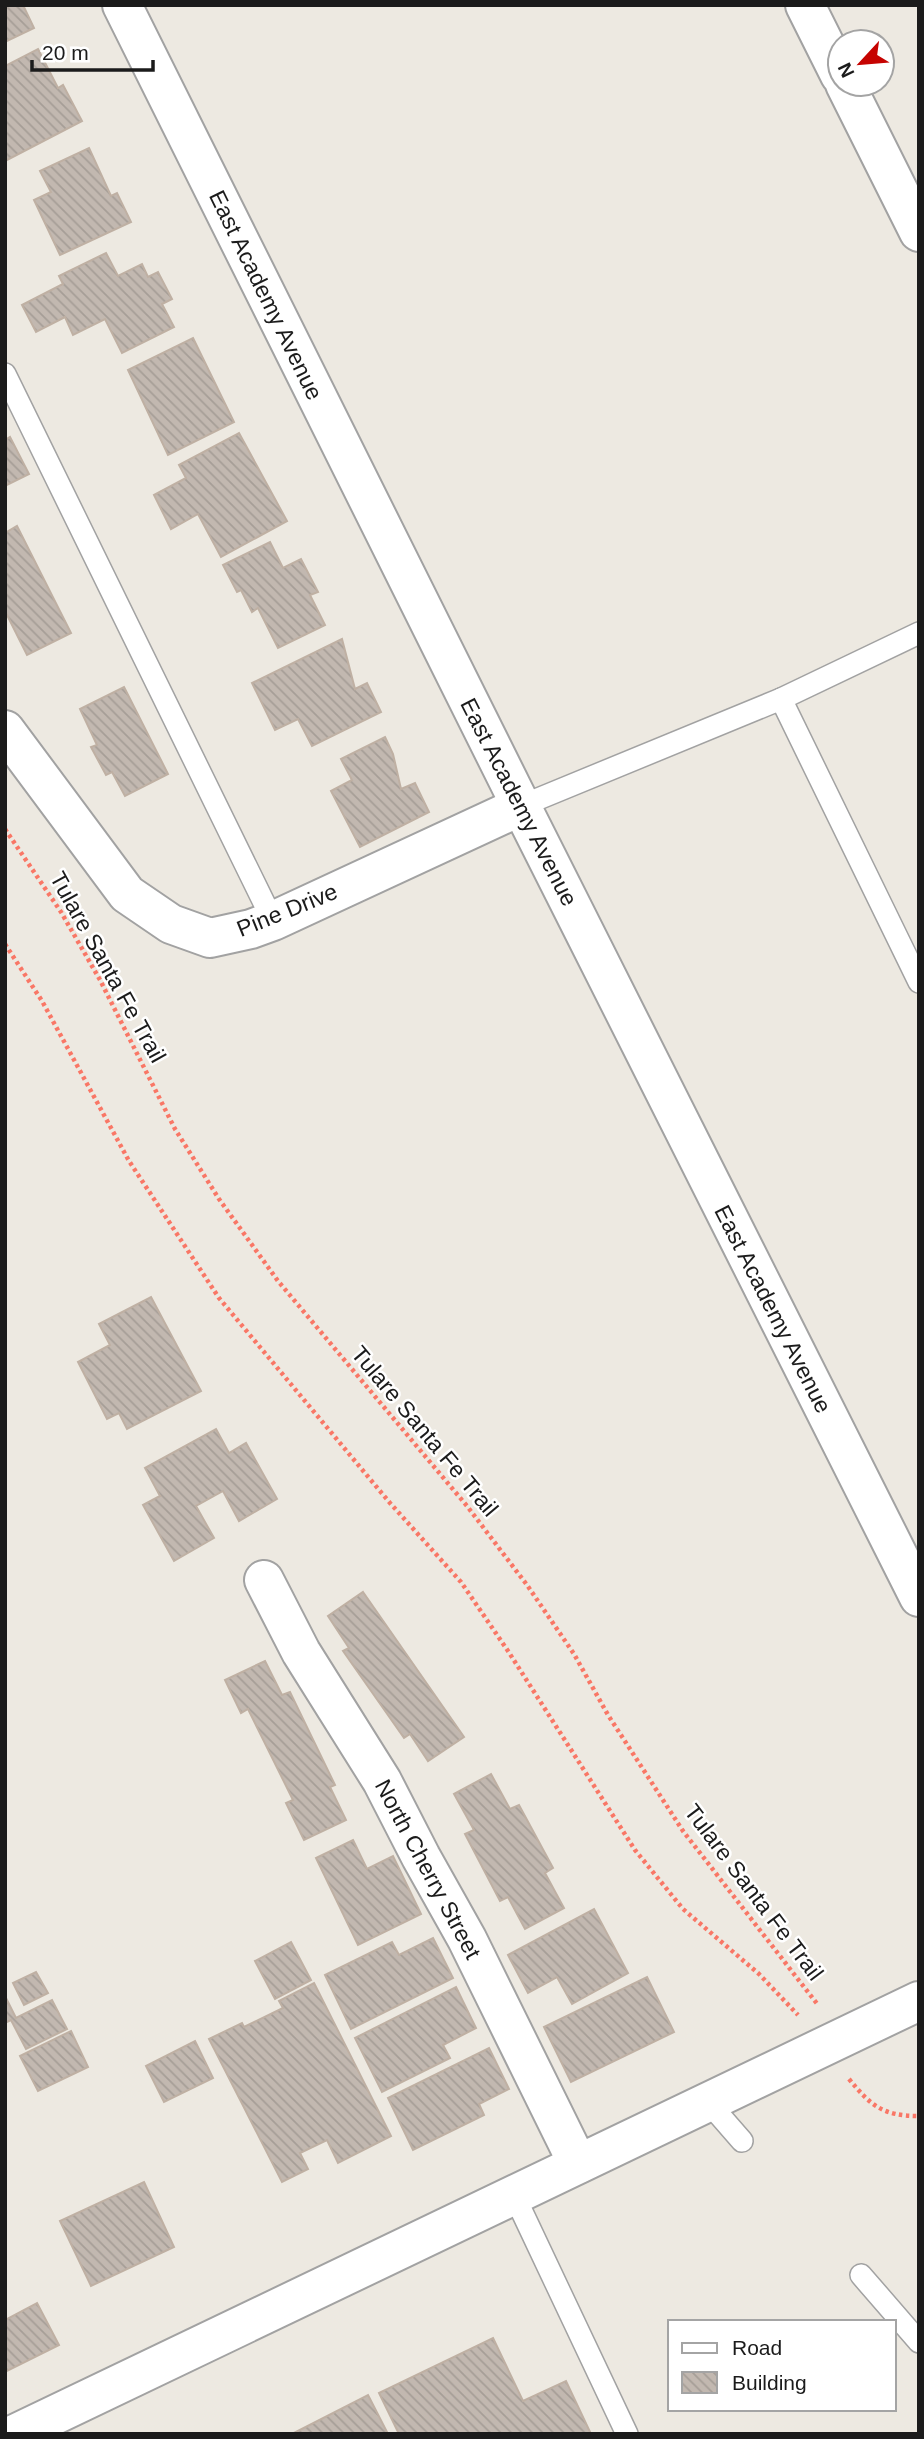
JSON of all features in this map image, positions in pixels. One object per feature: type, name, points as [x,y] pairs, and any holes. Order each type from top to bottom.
[{"type":"street","name":"East Academy Avenue","points":[[122,5],[520,806],[919,1597]]},
{"type":"street","points":[[805,5],[826,47]]},
{"type":"street","points":[[852,98],[919,232]]},
{"type":"street","name":"Pine Drive","points":[[5,730],[127,894],[172,924],[210,938],[273,921],[520,806]]},
{"type":"street","name":"North Cherry Street","points":[[264,1580],[301,1652],[382,1781],[467,1939],[578,2164]]},
{"type":"street","points":[[15,2434],[919,2001]]},
{"type":"lane","points":[[5,374],[273,921]]},
{"type":"lane","points":[[520,806],[780,699],[919,634]]},
{"type":"lane","points":[[780,699],[919,982]]},
{"type":"lane","points":[[708,2102],[742,2141]]},
{"type":"lane","points":[[514,2195],[627,2434]]},
{"type":"lane","points":[[861,2275],[919,2342]]},
{"type":"path","name":"Tulare Santa Fe Trail","points":[[5,829],[74,934],[175,1129],[219,1199],[278,1281],[467,1506],[527,1585],[574,1654],[608,1715],[683,1831],[817,2003],[823,2047]]},
{"type":"path","name":"Tulare Santa Fe Trail","points":[[5,944],[42,1001],[129,1161],[219,1298],[390,1503],[461,1582],[635,1850],[683,1909],[758,1974],[794,2010],[876,2108],[906,2116],[919,2116]]},
{"type":"building","points":[[5,5],[23,5],[34,28],[5,42]]},
{"type":"building","points":[[38,49],[58,88],[63,85],[82,121],[5,161],[5,66]]},
{"type":"building","points":[[89,148],[111,196],[117,193],[131,222],[60,255],[34,200],[51,192],[40,171]]},
{"type":"building","points":[[106,253],[118,276],[142,264],[148,277],[158,272],[172,299],[162,304],[174,327],[122,353],[105,319],[73,335],[65,317],[36,332],[22,305],[63,284],[59,276]]},
{"type":"building","points":[[193,338],[234,422],[168,455],[128,370]]},
{"type":"building","points":[[239,433],[287,521],[221,557],[198,514],[171,529],[154,495],[186,478],[179,465]]},
{"type":"building","points":[[10,437],[29,474],[5,486],[5,440]]},
{"type":"building","points":[[17,526],[71,633],[27,655],[5,611],[5,533]]},
{"type":"building","points":[[270,542],[283,568],[301,559],[318,592],[310,595],[325,625],[278,648],[258,608],[252,612],[241,590],[237,592],[223,565]]},
{"type":"building","points":[[342,639],[355,689],[367,683],[381,712],[312,746],[298,719],[275,730],[252,683]]},
{"type":"building","points":[[124,687],[168,774],[125,796],[112,772],[106,775],[91,747],[97,745],[80,709]]},
{"type":"building","points":[[385,737],[393,754],[401,789],[415,783],[429,812],[360,847],[331,791],[352,780],[341,759]]},
{"type":"building","points":[[151,1297],[201,1391],[127,1429],[119,1413],[107,1419],[78,1362],[110,1345],[99,1324]]},
{"type":"building","points":[[216,1429],[229,1453],[246,1443],[277,1499],[239,1521],[223,1491],[196,1506],[214,1538],[174,1561],[143,1505],[160,1496],[145,1468]]},
{"type":"building","points":[[363,1592],[464,1737],[428,1761],[410,1734],[404,1738],[343,1651],[349,1648],[328,1616]]},
{"type":"building","points":[[265,1661],[282,1695],[290,1692],[335,1785],[330,1787],[346,1820],[304,1840],[286,1803],[293,1800],[248,1709],[241,1713],[225,1680]]},
{"type":"building","points":[[491,1774],[510,1809],[519,1805],[553,1868],[545,1873],[564,1908],[525,1929],[508,1897],[500,1901],[465,1834],[474,1830],[454,1794]]},
{"type":"building","points":[[353,1840],[367,1869],[393,1856],[421,1914],[358,1945],[316,1858]]},
{"type":"building","points":[[594,1909],[628,1973],[572,2004],[557,1977],[528,1993],[508,1955]]},
{"type":"building","points":[[433,1938],[453,1978],[351,2029],[325,1975],[392,1942],[399,1955]]},
{"type":"building","points":[[291,1942],[311,1980],[275,1999],[255,1961]]},
{"type":"building","points":[[36,1972],[48,1993],[24,2005],[13,1983]]},
{"type":"building","points":[[647,1977],[674,2032],[571,2082],[544,2027]]},
{"type":"building","points":[[314,1983],[391,2136],[338,2163],[327,2140],[300,2153],[308,2169],[282,2182],[209,2039],[242,2023],[244,2027],[283,2008],[279,2001]]},
{"type":"building","points":[[456,1987],[476,2028],[443,2045],[450,2058],[382,2092],[355,2038]]},
{"type":"building","points":[[5,1996],[16,2018],[52,2000],[67,2029],[26,2049],[11,2020],[5,2023]]},
{"type":"building","points":[[71,2031],[88,2067],[38,2091],[20,2056]]},
{"type":"building","points":[[195,2041],[213,2078],[164,2102],[146,2066]]},
{"type":"building","points":[[489,2048],[509,2089],[479,2104],[484,2115],[413,2150],[388,2098]]},
{"type":"building","points":[[144,2182],[174,2247],[91,2286],[60,2221]]},
{"type":"building","points":[[37,2303],[59,2345],[5,2372],[5,2320]]},
{"type":"building","points":[[493,2338],[523,2401],[566,2381],[591,2434],[399,2434],[379,2393]]},
{"type":"building","points":[[368,2395],[388,2434],[292,2434]]}]
